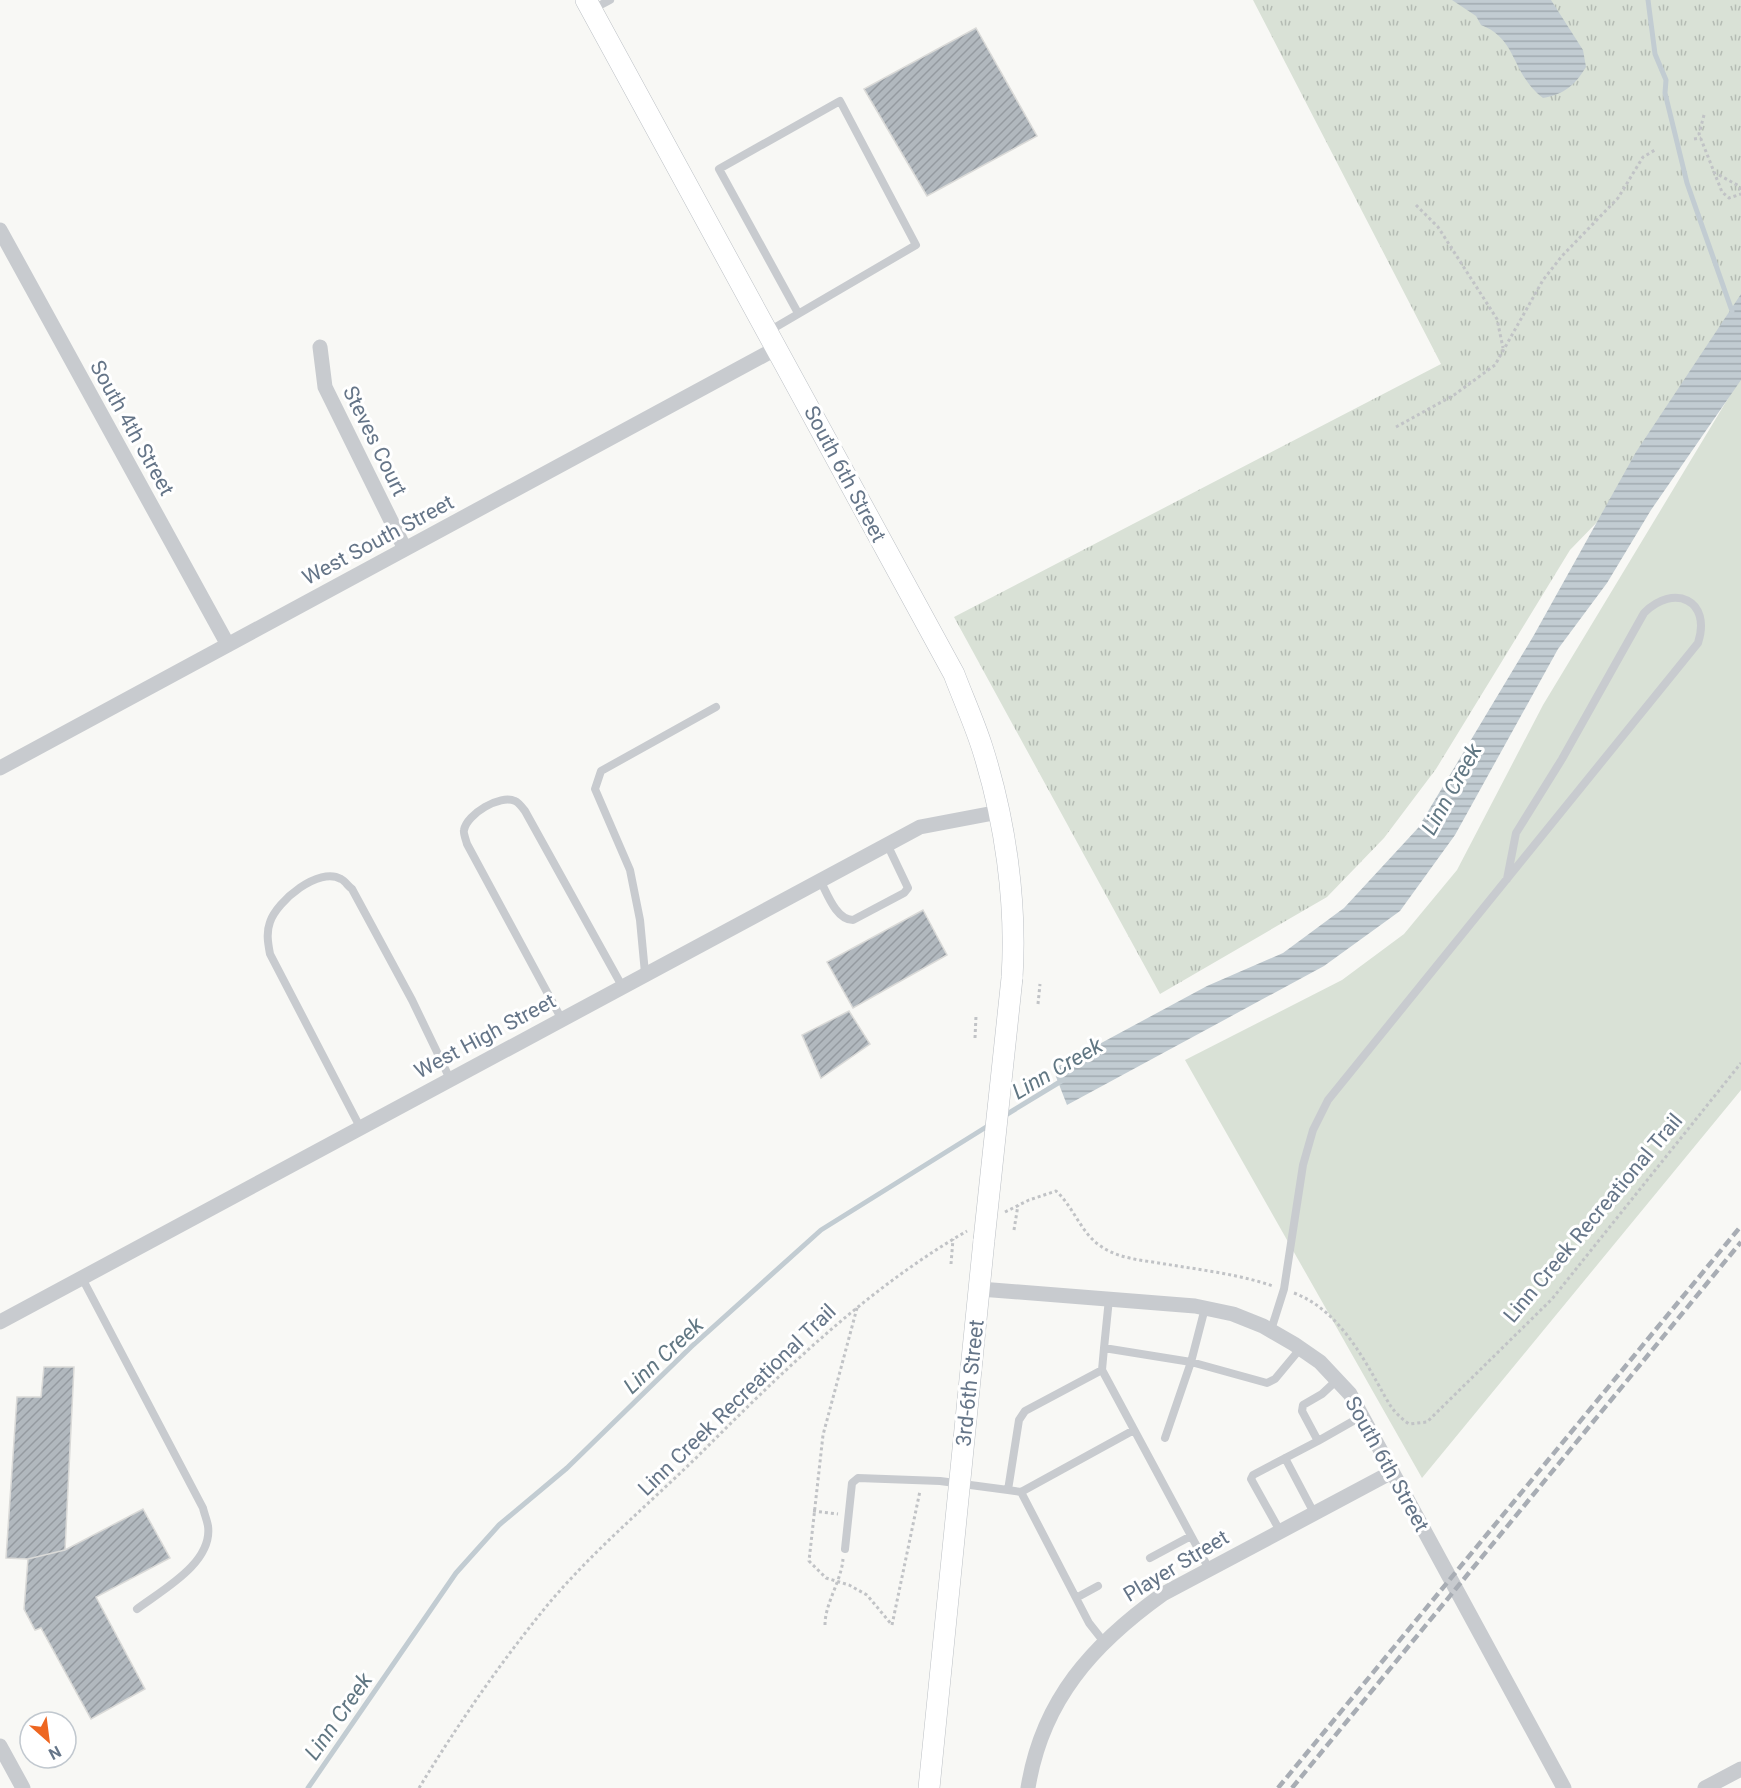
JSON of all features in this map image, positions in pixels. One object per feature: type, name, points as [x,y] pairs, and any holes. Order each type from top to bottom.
[{"type":"main road","name":"South 6th Street","points":[[588,5],[954,674],[982,747],[999,812],[1009,878],[1014,954],[1012,978]]},
{"type":"main road","name":"3rd-6th Street","points":[[929,1788],[980,1289],[976,1235],[1012,978]]},
{"type":"street","name":"South 4th Street","points":[[0,230],[228,645]]},
{"type":"street","name":"West South Street","points":[[0,768],[405,549],[772,340]]},
{"type":"street","name":"Steves Court","points":[[320,347],[325,387],[405,549]]},
{"type":"street","name":"West High Street","points":[[0,1322],[920,826],[999,812]]},
{"type":"street","name":"South 6th Street","points":[[980,1289],[1205,1308],[1233,1314],[1271,1330],[1320,1362],[1350,1394],[1564,1788]]},
{"type":"street","name":"Player Street","points":[[1028,1788],[1034,1753],[1052,1711],[1069,1683],[1104,1642],[1131,1617],[1163,1594],[1392,1472]]},
{"type":"street","points":[[0,1746],[23,1788]]},
{"type":"street","points":[[1705,1788],[1741,1769]]},
{"type":"lane","points":[[588,5],[610,0]]},
{"type":"lane","points":[[772,340],[798,313],[916,245],[840,101],[719,169],[798,313]]},
{"type":"lane","points":[[1271,1330],[1284,1289],[1303,1165],[1314,1130],[1328,1100],[1507,879],[1698,643],[1702,630],[1702,617],[1696,606],[1684,599],[1668,597],[1654,602],[1644,613],[1562,759],[1516,833],[1507,879]]},
{"type":"lane","points":[[645,973],[640,920],[630,870],[595,789],[602,771],[716,707]]},
{"type":"lane","points":[[561,1018],[467,844],[464,830],[469,819],[490,804],[506,799],[516,801],[525,811],[622,986]]},
{"type":"lane","points":[[820,880],[840,915],[846,920],[853,920],[894,899],[908,888],[887,844]]},
{"type":"lane","points":[[360,1127],[270,954],[267,939],[270,920],[288,897],[309,882],[325,876],[340,878],[351,889],[412,1000],[450,1079]]},
{"type":"lane","points":[[82,1278],[203,1508],[208,1527],[206,1543],[196,1561],[137,1610]]},
{"type":"lane","points":[[1108,1299],[1102,1370],[1209,1569]]},
{"type":"lane","points":[[1165,1438],[1191,1362],[1205,1308]]},
{"type":"lane","points":[[1104,1348],[1191,1362],[1267,1383],[1275,1379],[1300,1349]]},
{"type":"lane","points":[[1008,1490],[1019,1420],[1025,1411],[1102,1370]]},
{"type":"lane","points":[[1318,1441],[1302,1411],[1303,1405],[1322,1394],[1337,1380]]},
{"type":"lane","points":[[1280,1531],[1251,1479],[1253,1475],[1362,1416]]},
{"type":"lane","points":[[845,1549],[852,1483],[858,1478],[922,1480],[1021,1492],[1134,1430]]},
{"type":"lane","points":[[1285,1458],[1314,1513]]},
{"type":"lane","points":[[1021,1492],[1089,1623],[1104,1642]]},
{"type":"lane","points":[[1150,1558],[1191,1536]]},
{"type":"lane","points":[[1076,1598],[1098,1586]]},
{"type":"path","points":[[1704,116],[1701,138],[1717,174],[1722,192],[1729,198],[1741,192],[1739,186],[1717,174]]},
{"type":"path","points":[[1694,139],[1701,138]]},
{"type":"path","points":[[1396,427],[1423,414],[1495,365],[1542,280],[1618,198],[1643,157],[1655,150]]},
{"type":"path","points":[[1416,205],[1438,227],[1497,319],[1504,350]]},
{"type":"path","points":[[1038,1004],[1040,984]]},
{"type":"path","points":[[975,1038],[976,1016]]},
{"type":"path","name":"Linn Creek Recreational Trail","points":[[998,1215],[1056,1191],[1068,1202],[1078,1221],[1098,1245],[1121,1257],[1251,1278],[1300,1295],[1333,1317],[1356,1348],[1392,1412],[1409,1424],[1427,1422],[1552,1299],[1741,1063]]},
{"type":"path","points":[[1014,1230],[1018,1205]]},
{"type":"path","name":"Linn Creek Recreational Trail","points":[[419,1788],[509,1656],[550,1602],[598,1551],[648,1505],[789,1364],[857,1306],[953,1239],[976,1235]]},
{"type":"path","points":[[951,1264],[953,1239]]},
{"type":"path","points":[[857,1306],[823,1435],[809,1561],[826,1578],[867,1595],[892,1625],[922,1480]]},
{"type":"path","points":[[813,1511],[849,1515]]},
{"type":"path","points":[[825,1625],[825,1616],[839,1582],[845,1549]]},
{"type":"green space","points":[[1253,0],[1741,0],[1741,374],[1570,550],[1436,769],[1384,838],[1327,897],[1160,994],[954,617],[1441,364]]},
{"type":"green space","points":[[1741,377],[1741,1090],[1422,1478],[1185,1060],[1342,980],[1404,934],[1457,870],[1543,705]]},
{"type":"water","points":[[1452,0],[1551,0],[1583,50],[1586,67],[1569,88],[1543,98],[1525,78],[1502,39],[1481,25],[1476,16]]},
{"type":"water","points":[[1741,294],[1741,380],[1651,510],[1607,583],[1558,649],[1455,835],[1400,911],[1324,966],[1067,1105],[1053,1069],[1207,986],[1283,953],[1344,908],[1418,828],[1534,635],[1636,452]]},
{"type":"building","points":[[976,28],[1037,136],[927,196],[864,89]]},
{"type":"building","points":[[923,910],[947,955],[853,1008],[827,962]]},
{"type":"building","points":[[849,1011],[870,1044],[821,1078],[802,1035]]},
{"type":"building","points":[[44,1367],[74,1367],[65,1550],[28,1559],[6,1558],[17,1397],[41,1397]]},
{"type":"building","points":[[143,1509],[170,1558],[96,1597],[145,1689],[91,1719],[41,1628],[35,1630],[24,1609],[28,1559],[65,1550]]},
{"type":"waterway","points":[[1648,0],[1655,54],[1666,80],[1665,93],[1687,183],[1732,311]]},
{"type":"waterway","name":"Linn Creek","points":[[1004,1116],[1063,1080]]},
{"type":"waterway","name":"Linn Creek","points":[[308,1788],[456,1573],[499,1525],[567,1468],[691,1347],[821,1230],[991,1124]]},
{"type":"railway","points":[[1278,1788],[1741,1226]]},
{"type":"railway","points":[[1292,1788],[1741,1242]]}]
